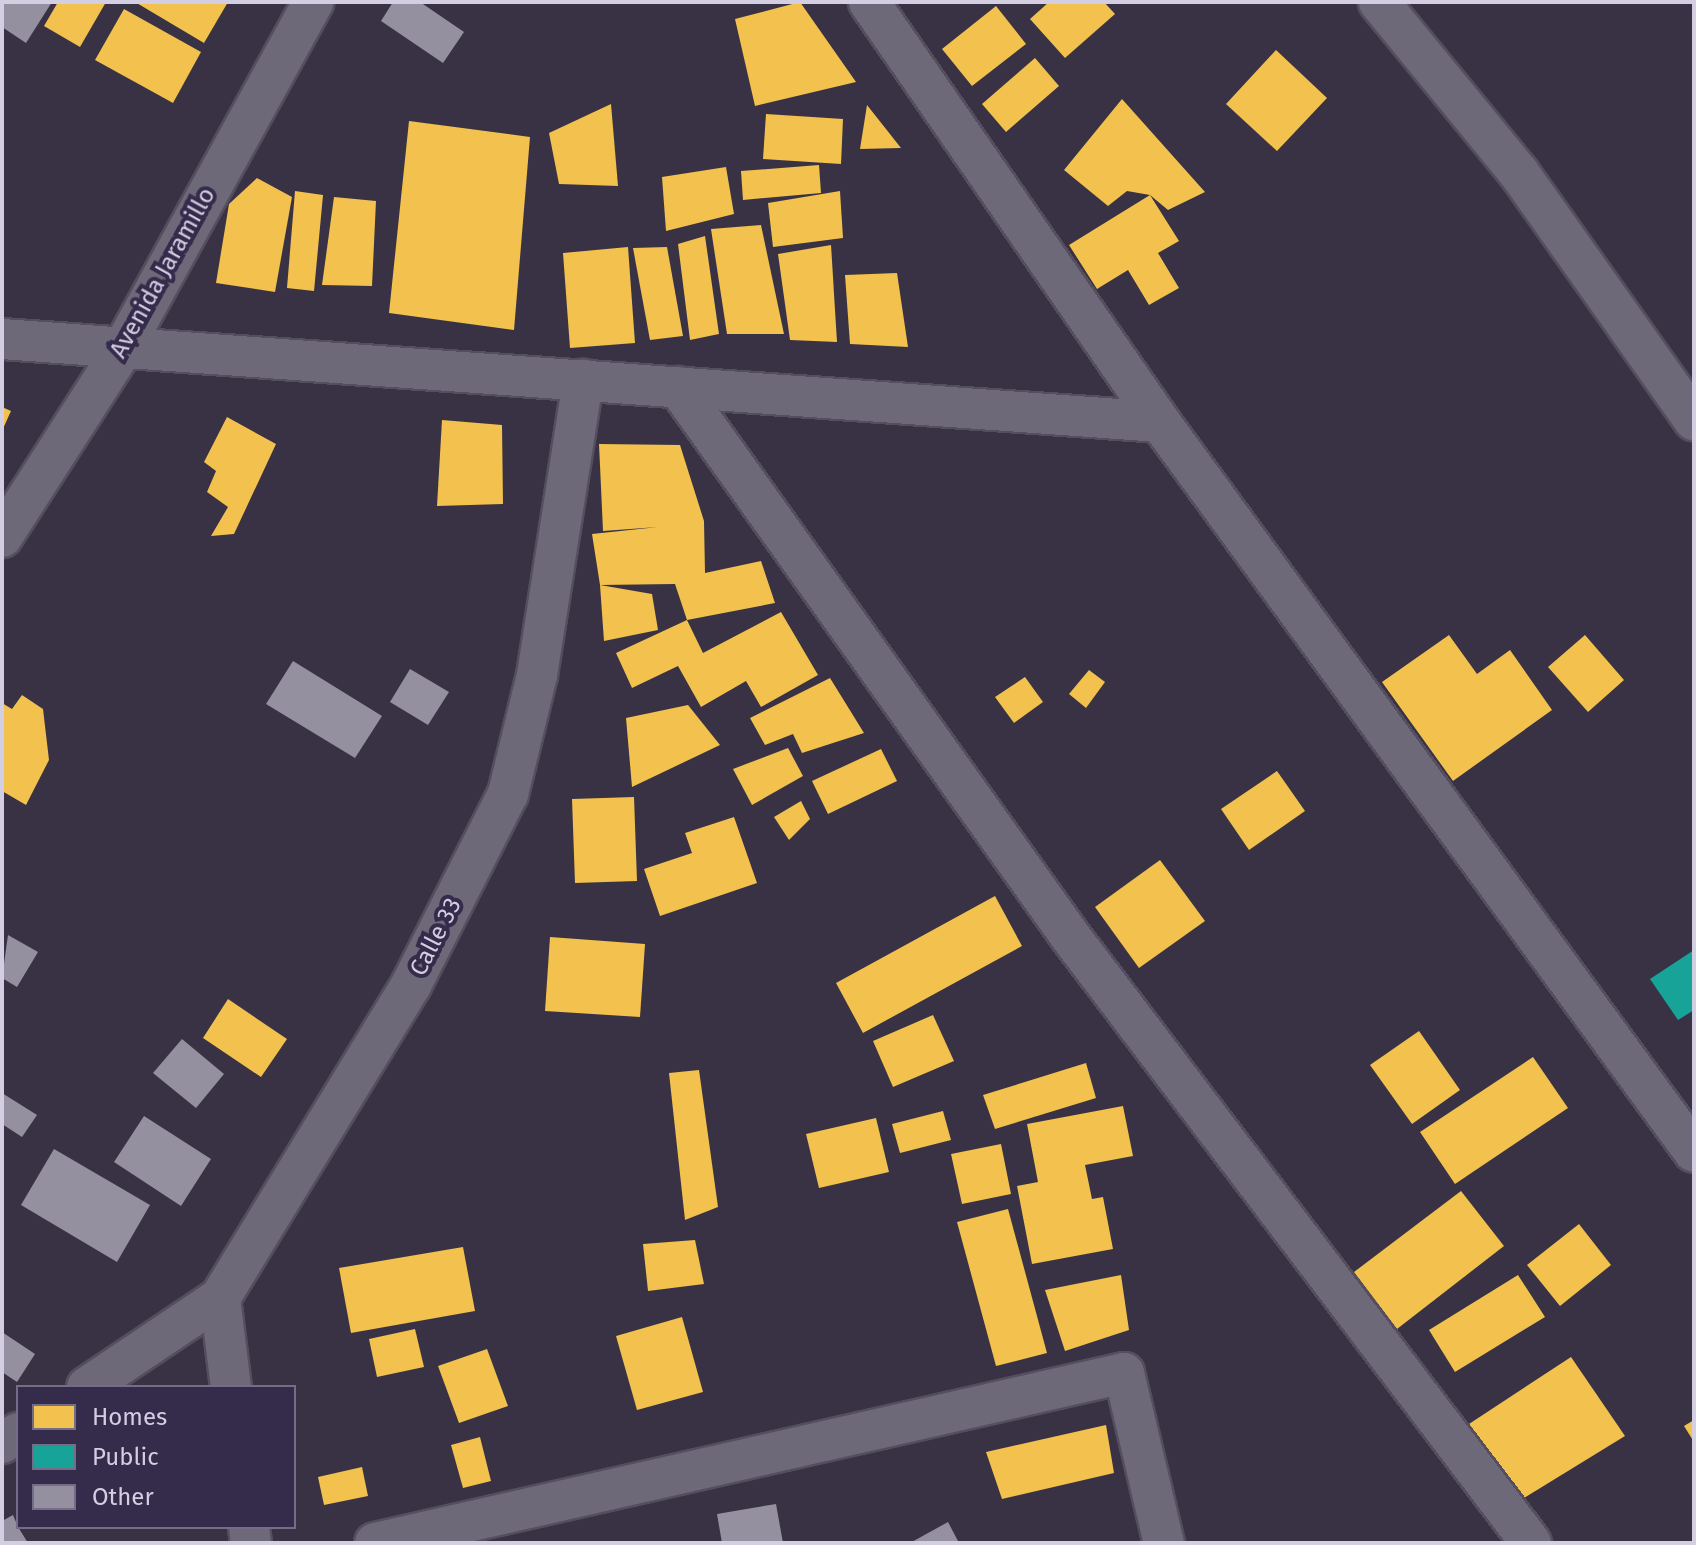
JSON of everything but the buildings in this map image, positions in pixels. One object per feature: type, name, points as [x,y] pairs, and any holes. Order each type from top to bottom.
[{"type":"street","name":"Avenida Jaramillo","points":[[2,537],[122,350],[313,2]]},
{"type":"street","points":[[869,2],[1160,422],[1694,1152]]},
{"type":"street","points":[[1379,2],[1519,173],[1694,420]]},
{"type":"street","points":[[2,339],[1160,422]]},
{"type":"street","name":"Calle 33","points":[[90,1385],[220,1298],[411,985],[508,794],[537,675],[583,380]]},
{"type":"street","points":[[678,387],[1070,936],[1531,1543]]},
{"type":"street","points":[[220,1298],[231,1385]]},
{"type":"street","points":[[375,1543],[1124,1373],[1164,1543]]}]
